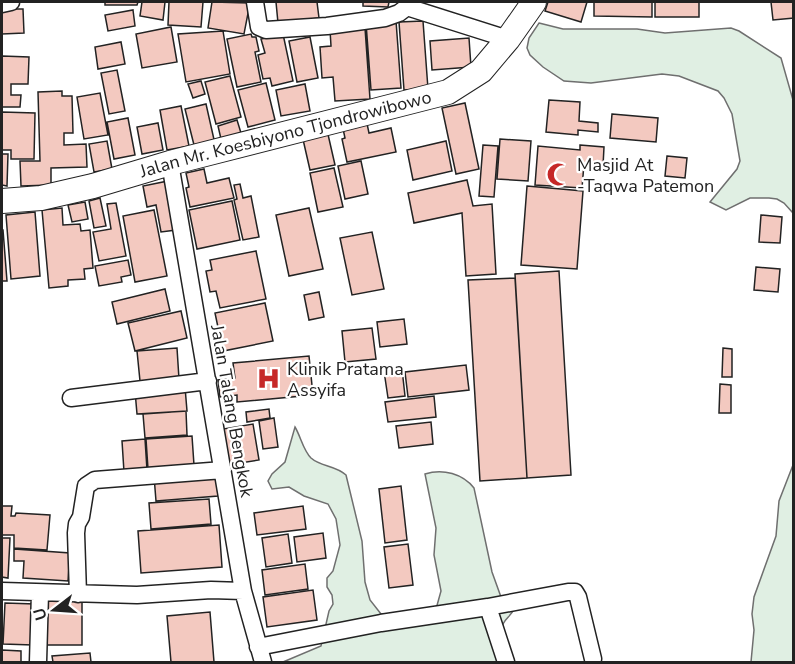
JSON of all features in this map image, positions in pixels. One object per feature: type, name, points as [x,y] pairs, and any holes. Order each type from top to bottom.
[{"type":"main road","name":"Jalan Mr. Koesbiyono Tjondrowibowo","points":[[2,201],[41,198],[93,186],[448,92],[481,71],[508,39],[534,2]]},
{"type":"street","points":[[2,4],[11,2]]},
{"type":"street","points":[[255,2],[259,27],[266,30],[327,26],[385,18],[399,14],[409,4],[508,39]]},
{"type":"street","name":"Jalan Talang Bengkok","points":[[170,164],[243,591],[261,655]]},
{"type":"street","points":[[71,398],[208,381]]},
{"type":"street","points":[[78,594],[77,524],[81,517],[86,486],[90,482],[223,470]]},
{"type":"street","points":[[2,591],[40,594],[137,595],[212,590],[243,591]]},
{"type":"street","points":[[261,655],[381,623],[575,592],[593,659]]},
{"type":"street","points":[[38,663],[40,594]]},
{"type":"street","points":[[488,607],[506,663]]},
{"type":"green space","points":[[539,23],[563,29],[637,29],[665,33],[731,28],[781,58],[793,100],[793,213],[777,199],[750,198],[726,210],[710,202],[737,169],[740,161],[732,114],[718,91],[679,76],[662,74],[591,83],[564,81],[530,55],[527,48],[529,38]]},
{"type":"green space","points":[[295,427],[311,458],[346,475],[362,541],[365,582],[370,600],[381,614],[401,614],[436,609],[441,591],[434,555],[436,528],[425,474],[446,472],[464,479],[474,488],[492,572],[501,597],[514,609],[501,628],[500,638],[504,662],[283,662],[321,646],[329,611],[333,604],[332,595],[327,587],[327,578],[333,571],[340,545],[336,519],[328,504],[304,496],[289,487],[272,489],[268,481],[285,462]]},
{"type":"green space","points":[[793,465],[793,662],[751,662],[754,597],[776,536],[779,501]]},
{"type":"building","points":[[105,2],[138,2],[137,5],[105,5]]},
{"type":"building","points":[[142,2],[165,2],[163,20],[140,16]]},
{"type":"building","points":[[169,2],[203,2],[201,27],[168,25]]},
{"type":"building","points":[[212,2],[250,3],[244,34],[208,28]]},
{"type":"building","points":[[276,2],[317,2],[319,18],[278,23]]},
{"type":"building","points":[[363,2],[389,2],[388,7],[363,6]]},
{"type":"building","points":[[548,2],[587,2],[581,22],[545,11]]},
{"type":"building","points":[[594,2],[652,2],[652,17],[594,16]]},
{"type":"building","points":[[655,2],[699,2],[699,17],[655,17]]},
{"type":"building","points":[[771,2],[794,2],[794,18],[773,20]]},
{"type":"building","points":[[2,9],[23,9],[24,33],[2,34]]},
{"type":"building","points":[[133,10],[135,26],[108,31],[105,15]]},
{"type":"building","points":[[396,21],[401,88],[371,90],[366,23]]},
{"type":"building","points":[[423,21],[428,89],[404,90],[399,22]]},
{"type":"building","points":[[171,27],[177,62],[142,68],[136,34]]},
{"type":"building","points":[[365,28],[370,99],[335,101],[333,77],[322,78],[320,47],[331,46],[330,30]]},
{"type":"building","points":[[223,31],[230,74],[186,82],[178,34]]},
{"type":"building","points":[[251,34],[252,37],[256,37],[259,51],[255,52],[261,82],[237,87],[227,39]]},
{"type":"building","points":[[283,34],[293,81],[272,86],[270,78],[263,79],[258,55],[265,53],[261,39]]},
{"type":"building","points":[[310,37],[318,78],[297,82],[289,41]]},
{"type":"building","points":[[469,38],[471,67],[432,70],[430,41]]},
{"type":"building","points":[[121,42],[125,64],[98,69],[95,47]]},
{"type":"building","points":[[2,56],[29,57],[28,84],[11,84],[11,95],[21,95],[20,107],[2,107]]},
{"type":"building","points":[[117,70],[125,111],[109,114],[101,73]]},
{"type":"building","points":[[230,76],[241,117],[216,124],[205,82]]},
{"type":"building","points":[[201,81],[205,94],[193,98],[188,84]]},
{"type":"building","points":[[266,83],[275,120],[248,127],[238,90]]},
{"type":"building","points":[[305,84],[310,111],[281,116],[276,90]]},
{"type":"building","points":[[62,91],[62,96],[72,96],[73,133],[64,133],[64,145],[86,144],[87,167],[51,168],[51,185],[21,186],[20,161],[40,161],[38,92]]},
{"type":"building","points":[[100,93],[108,135],[84,139],[77,97]]},
{"type":"building","points":[[549,100],[580,102],[579,121],[598,123],[598,132],[578,130],[578,135],[546,132]]},
{"type":"building","points":[[465,103],[479,169],[456,174],[442,108]]},
{"type":"building","points":[[206,104],[215,144],[195,149],[185,109]]},
{"type":"building","points":[[181,106],[189,146],[167,150],[160,110]]},
{"type":"building","points":[[2,112],[35,113],[34,159],[11,159],[11,150],[2,150]]},
{"type":"building","points":[[612,114],[658,118],[656,142],[610,138]]},
{"type":"building","points":[[128,118],[135,155],[114,159],[107,122]]},
{"type":"building","points":[[366,119],[369,133],[391,128],[396,152],[347,162],[342,139],[345,138],[342,124]]},
{"type":"building","points":[[237,120],[241,133],[221,139],[218,126]]},
{"type":"building","points":[[158,123],[163,150],[142,154],[137,127]]},
{"type":"building","points":[[327,130],[335,165],[310,170],[302,135]]},
{"type":"building","points":[[500,139],[531,141],[528,181],[497,179]]},
{"type":"building","points":[[107,141],[112,169],[94,172],[89,144]]},
{"type":"building","points":[[446,141],[452,171],[413,180],[407,150]]},
{"type":"building","points":[[483,145],[498,146],[494,197],[479,196]]},
{"type":"building","name":"Masjid At -Taqwa Patemon","points":[[580,145],[604,147],[603,166],[584,164],[582,188],[535,185],[538,146],[580,150]]},
{"type":"building","points":[[2,154],[8,154],[7,186],[2,185]]},
{"type":"building","points":[[667,156],[687,158],[685,178],[665,176]]},
{"type":"building","points":[[361,161],[368,194],[345,199],[338,166]]},
{"type":"building","points":[[334,168],[343,207],[318,212],[310,173]]},
{"type":"building","points":[[204,169],[207,183],[229,178],[234,198],[190,207],[186,173]]},
{"type":"building","points":[[467,180],[473,206],[492,204],[496,274],[466,276],[462,213],[414,223],[408,193]]},
{"type":"building","points":[[168,181],[176,230],[161,232],[156,205],[147,207],[143,186]]},
{"type":"building","points":[[240,184],[243,198],[251,196],[259,237],[243,240],[234,200],[237,199],[234,185]]},
{"type":"building","points":[[527,186],[583,191],[577,269],[521,265]]},
{"type":"building","points":[[100,198],[106,226],[94,228],[89,201]]},
{"type":"building","points":[[232,201],[240,240],[197,249],[189,210]]},
{"type":"building","points":[[85,202],[88,219],[72,222],[68,205]]},
{"type":"building","points":[[116,203],[126,256],[99,261],[93,232],[111,229],[107,204]]},
{"type":"building","points":[[62,208],[63,225],[80,224],[81,231],[90,230],[93,268],[84,269],[85,279],[68,280],[68,286],[49,288],[42,210]]},
{"type":"building","points":[[309,208],[323,269],[289,276],[276,215]]},
{"type":"building","points":[[154,210],[167,276],[135,282],[123,216]]},
{"type":"building","points":[[35,212],[40,276],[11,279],[6,215]]},
{"type":"building","points":[[761,215],[782,217],[780,243],[759,242]]},
{"type":"building","points":[[3,230],[7,281],[2,281]]},
{"type":"building","points":[[372,232],[384,289],[352,295],[340,238]]},
{"type":"building","points":[[256,251],[266,299],[220,308],[216,291],[210,292],[206,271],[212,270],[210,260]]},
{"type":"building","points":[[128,260],[131,275],[121,277],[122,282],[99,286],[95,266]]},
{"type":"building","points":[[756,267],[780,269],[778,292],[754,290]]},
{"type":"building","points":[[559,271],[571,475],[527,478],[515,274]]},
{"type":"building","points":[[515,278],[527,478],[480,481],[468,280]]},
{"type":"building","points":[[165,289],[170,311],[117,324],[112,302]]},
{"type":"building","points":[[319,292],[324,317],[309,320],[304,295]]},
{"type":"building","points":[[265,303],[273,341],[223,351],[215,313]]},
{"type":"building","points":[[181,311],[187,338],[135,351],[128,323]]},
{"type":"building","points":[[404,319],[407,344],[380,347],[377,322]]},
{"type":"building","points":[[372,328],[376,359],[345,362],[342,331]]},
{"type":"building","points":[[177,348],[179,379],[140,381],[137,351]]},
{"type":"building","points":[[723,348],[732,349],[732,377],[722,377]]},
{"type":"building","name":"Klinik Pratama Assyifa","points":[[309,356],[313,395],[237,402],[237,395],[220,397],[218,380],[235,378],[233,363]]},
{"type":"building","points":[[466,365],[469,390],[408,397],[405,372]]},
{"type":"building","points":[[402,369],[405,396],[388,398],[384,371]]},
{"type":"building","points":[[720,384],[731,385],[731,413],[719,413]]},
{"type":"building","points":[[185,387],[187,411],[137,414],[135,391]]},
{"type":"building","points":[[434,396],[436,417],[388,422],[385,402]]},
{"type":"building","points":[[269,409],[270,418],[247,422],[246,412]]},
{"type":"building","points":[[186,411],[187,435],[145,438],[143,414]]},
{"type":"building","points":[[274,418],[278,447],[263,449],[259,421]]},
{"type":"building","points":[[431,422],[433,444],[399,448],[396,426]]},
{"type":"building","points":[[253,424],[259,460],[228,465],[223,429]]},
{"type":"building","points":[[192,436],[194,465],[148,469],[146,439]]},
{"type":"building","points":[[145,439],[147,470],[124,472],[122,441]]},
{"type":"building","points":[[216,471],[218,496],[156,501],[154,476]]},
{"type":"building","points":[[401,486],[407,540],[385,543],[379,489]]},
{"type":"building","points":[[209,499],[211,524],[151,529],[149,503]]},
{"type":"building","points":[[2,506],[12,506],[11,516],[15,516],[16,513],[50,515],[47,550],[14,548],[14,535],[2,535]]},
{"type":"building","points":[[303,506],[306,529],[257,535],[254,513]]},
{"type":"building","points":[[219,525],[222,567],[141,573],[138,531]]},
{"type":"building","points":[[323,533],[326,558],[297,562],[294,537]]},
{"type":"building","points":[[288,534],[292,563],[266,567],[262,538]]},
{"type":"building","points":[[2,538],[10,538],[8,578],[2,577]]},
{"type":"building","points":[[408,544],[413,585],[389,588],[384,547]]},
{"type":"building","points":[[14,549],[70,553],[68,581],[23,578],[24,561],[14,561]]},
{"type":"building","points":[[305,564],[308,589],[265,595],[262,570]]},
{"type":"building","points":[[313,590],[317,620],[267,627],[263,597]]},
{"type":"building","points":[[47,601],[82,601],[82,645],[47,645]]},
{"type":"building","points":[[5,603],[35,604],[33,645],[3,644]]},
{"type":"building","points":[[210,612],[214,662],[171,662],[167,616]]},
{"type":"building","points":[[2,650],[21,651],[21,662],[2,662]]},
{"type":"building","points":[[90,653],[91,662],[53,662],[52,656]]},
{"type":"place","name":"Masjid At -Taqwa Patemon","points":[[559,175]]},
{"type":"place","name":"Klinik Pratama Assyifa","points":[[269,379]]}]
